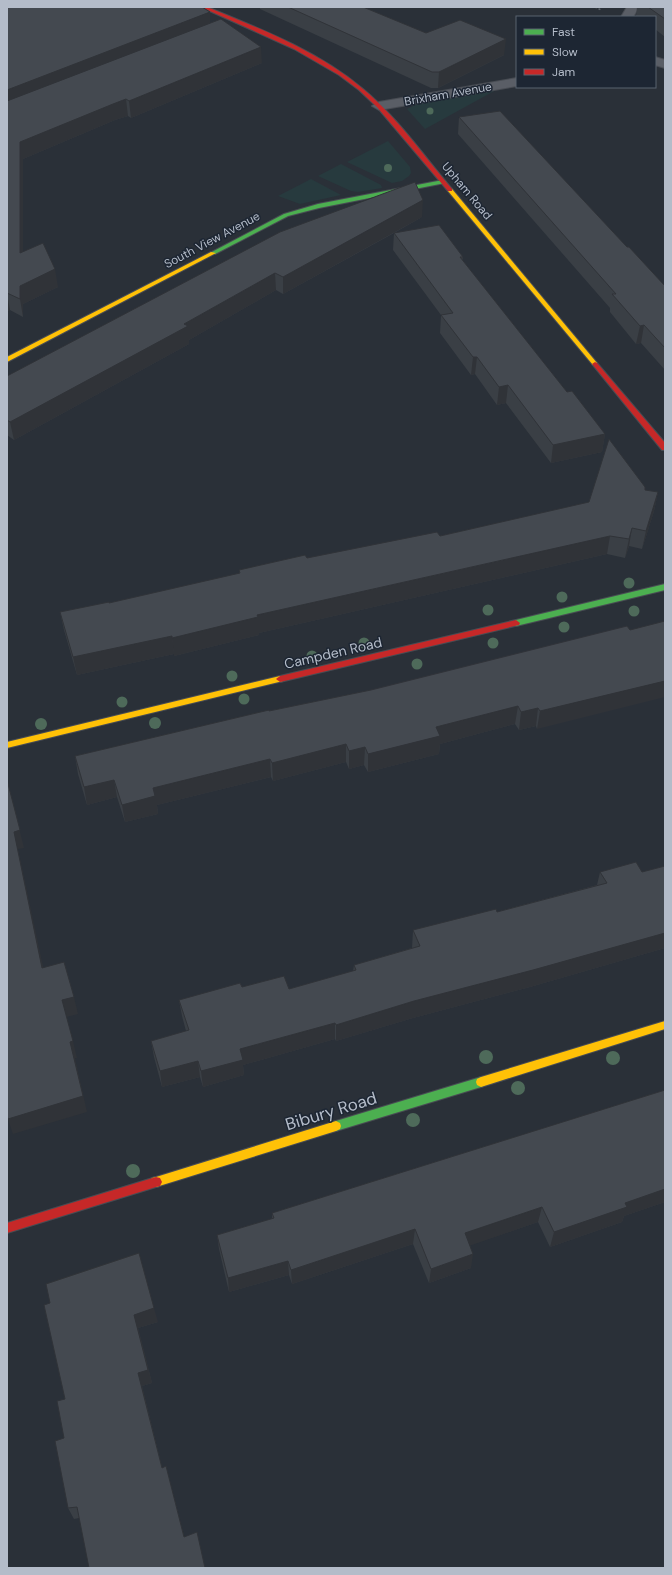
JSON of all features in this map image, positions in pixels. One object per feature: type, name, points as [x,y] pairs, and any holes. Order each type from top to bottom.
[{"type":"street","name":"Upham Road","points":[[204,7],[310,56],[353,84],[379,106],[665,448]]},
{"type":"street","points":[[627,16],[628,12],[633,7]]},
{"type":"street","points":[[226,28],[239,22]]},
{"type":"street","name":"Brixham Avenue","points":[[379,106],[516,82]]},
{"type":"street","name":"South View Avenue","points":[[7,360],[286,215],[318,206],[443,182]]},
{"type":"street","name":"Campden Road","points":[[7,745],[665,587]]},
{"type":"street","name":"Bibury Road","points":[[7,1228],[665,1025]]},
{"type":"green space","points":[[496,90],[425,129],[407,109],[417,104]]},
{"type":"green space","points":[[388,141],[410,167],[411,173],[402,181],[392,183],[347,162]]},
{"type":"green space","points":[[341,164],[381,185],[382,188],[358,192],[351,191],[318,176]]},
{"type":"green space","points":[[311,179],[341,195],[300,204],[278,196]]},
{"type":"building","points":[[7,7],[202,7],[210,12],[7,90]]},
{"type":"building","points":[[288,7],[363,7],[426,33],[460,20],[506,39],[439,72],[432,72]]},
{"type":"building","points":[[648,7],[665,7],[665,19]]},
{"type":"building","points":[[221,19],[261,47],[129,101],[126,99],[20,142],[20,253],[43,243],[55,269],[20,286],[20,299],[7,293],[7,101]]},
{"type":"building","points":[[500,111],[665,286],[665,348],[644,325],[640,326],[612,294],[616,294],[459,117]]},
{"type":"building","points":[[415,182],[423,200],[283,277],[275,273],[184,324],[188,326],[10,422],[7,420],[7,376],[280,232]]},
{"type":"building","points":[[439,225],[463,257],[460,257],[567,392],[572,391],[605,434],[553,445],[508,385],[499,387],[477,357],[473,357],[441,315],[453,313],[394,233]]},
{"type":"building","points":[[609,439],[645,487],[645,490],[658,492],[646,531],[632,528],[629,539],[610,536],[257,615],[258,617],[172,638],[172,636],[73,657],[60,612],[109,603],[240,573],[239,570],[305,555],[307,558],[437,532],[440,536],[589,502]]},
{"type":"building","points":[[665,621],[665,681],[540,711],[538,708],[521,712],[518,706],[436,727],[440,736],[368,754],[365,747],[349,751],[346,744],[272,763],[270,759],[153,788],[155,796],[122,805],[114,780],[84,787],[75,756],[269,710],[371,690],[627,626],[630,630]]},
{"type":"building","points":[[7,780],[20,830],[14,832],[42,968],[64,962],[74,997],[62,1000],[73,1041],[70,1042],[83,1096],[8,1119],[7,1115]]},
{"type":"building","points":[[636,862],[642,872],[665,866],[665,933],[414,1001],[336,1025],[335,1023],[240,1049],[243,1060],[201,1071],[198,1061],[160,1071],[151,1041],[189,1030],[179,1000],[240,983],[242,987],[284,976],[289,989],[356,970],[354,965],[420,946],[413,930],[496,909],[497,912],[607,883],[600,872]]},
{"type":"building","points":[[665,1090],[665,1189],[625,1203],[627,1207],[554,1232],[542,1207],[465,1233],[473,1254],[431,1269],[415,1229],[291,1270],[288,1261],[228,1278],[217,1235],[274,1218],[272,1213]]},
{"type":"building","points":[[139,1253],[154,1308],[134,1315],[148,1370],[138,1373],[162,1468],[166,1466],[184,1537],[197,1532],[205,1568],[89,1568],[77,1507],[68,1508],[55,1441],[64,1438],[57,1401],[65,1399],[44,1305],[50,1303],[46,1284]]},
{"type":"traffic: fast","points":[[213,253],[286,215],[318,206],[443,182]]},
{"type":"traffic: fast","points":[[516,623],[665,587]]},
{"type":"traffic: fast","points":[[336,1126],[481,1082]]},
{"type":"traffic: slow","points":[[450,190],[595,364]]},
{"type":"traffic: slow","points":[[7,360],[213,253]]},
{"type":"traffic: slow","points":[[7,745],[280,679]]},
{"type":"traffic: slow","points":[[481,1082],[665,1025]]},
{"type":"traffic: slow","points":[[156,1182],[336,1126]]},
{"type":"traffic: jam","points":[[203,7],[296,48],[341,74],[361,89],[379,106],[450,190]]},
{"type":"traffic: jam","points":[[595,364],[665,448]]},
{"type":"traffic: jam","points":[[280,679],[516,623]]},
{"type":"traffic: jam","points":[[7,1228],[156,1182]]}]
